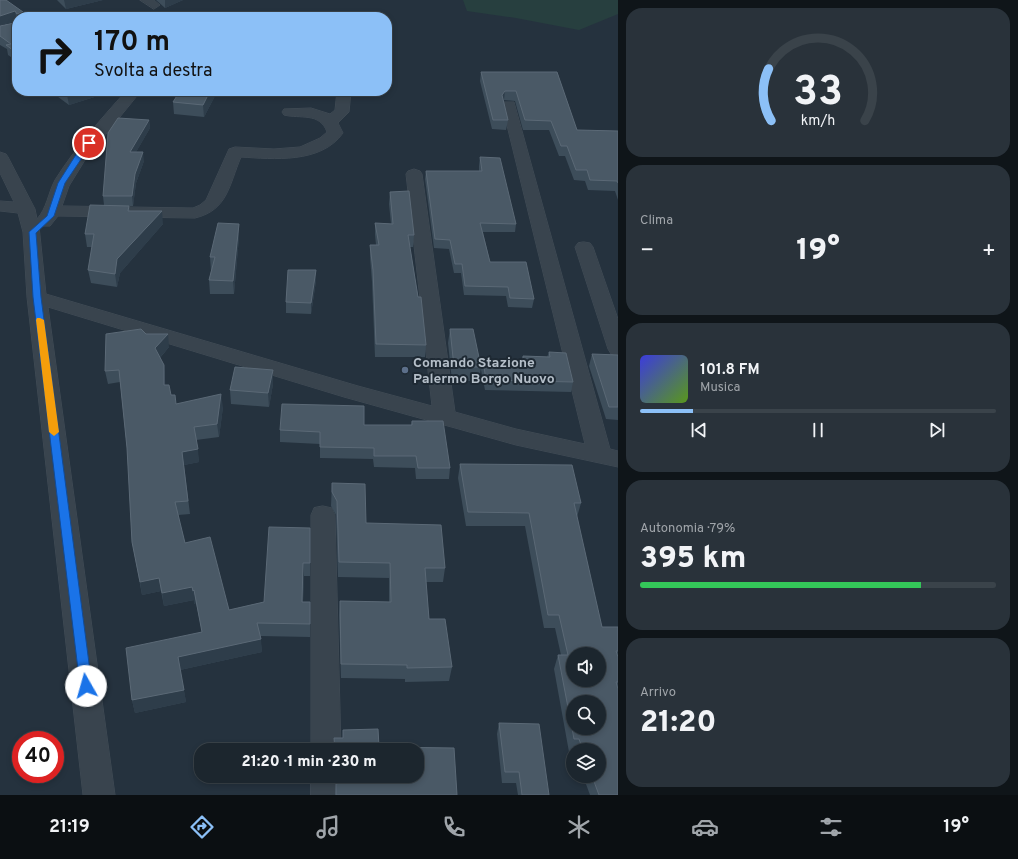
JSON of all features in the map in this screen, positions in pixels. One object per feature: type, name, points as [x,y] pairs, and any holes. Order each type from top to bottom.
[{"type":"street","points":[[32,232],[50,216],[61,183],[79,155],[130,96]]},
{"type":"street","points":[[331,121],[342,112],[344,96]]},
{"type":"street","points":[[37,297],[352,392],[516,437],[609,457],[509,105]]},
{"type":"street","points":[[52,211],[144,211],[195,213],[206,209],[214,202],[235,152],[299,152],[323,143],[335,133],[331,121],[314,112],[289,112]]},
{"type":"street","points":[[0,156],[26,209],[32,232],[37,297],[99,795]]},
{"type":"street","points":[[414,174],[444,417]]},
{"type":"street","points":[[0,206],[26,209]]},
{"type":"street","points":[[584,247],[618,349]]},
{"type":"street","points":[[323,516],[326,743]]},
{"type":"street","points":[[327,783],[327,795]]},
{"type":"green space","points":[[463,0],[618,0],[618,14],[579,30],[516,18],[467,11]]},
{"type":"building","points":[[0,0],[6,0],[23,12],[15,11],[0,16]]},
{"type":"building","points":[[12,23],[12,49],[6,45],[11,44],[0,36],[0,26]]},
{"type":"building","points":[[481,72],[557,72],[577,130],[618,131],[618,183],[617,181],[590,180],[587,170],[576,170],[567,146],[561,146],[551,121],[525,120],[516,91],[505,91],[502,95],[508,120],[493,120]]},
{"type":"building","points":[[177,96],[208,96],[203,105],[173,102]]},
{"type":"building","points":[[118,118],[149,120],[130,152],[143,152],[135,174],[132,196],[103,196],[108,133]]},
{"type":"building","points":[[480,157],[500,158],[516,224],[480,223],[490,262],[526,262],[534,299],[510,298],[508,287],[465,286],[462,264],[455,264],[450,240],[435,239],[426,171],[482,171]]},
{"type":"building","points":[[409,191],[414,235],[408,235],[418,297],[421,297],[426,345],[376,344],[373,270],[370,245],[379,245],[375,223],[393,224],[390,192]]},
{"type":"building","points":[[90,205],[129,206],[128,211],[162,211],[117,259],[115,274],[88,270],[94,234],[85,234]]},
{"type":"building","points":[[218,223],[239,224],[233,281],[209,280],[215,257],[210,257]]},
{"type":"building","points":[[288,270],[316,270],[311,303],[286,302]]},
{"type":"building","points":[[141,329],[146,334],[168,334],[155,348],[164,365],[164,385],[169,385],[171,395],[175,395],[176,404],[221,394],[217,424],[194,427],[198,449],[182,452],[188,501],[175,502],[185,543],[210,537],[229,610],[264,602],[269,527],[310,528],[310,563],[303,563],[302,602],[310,602],[310,624],[257,623],[261,639],[178,657],[184,690],[132,700],[126,648],[202,632],[194,590],[193,591],[192,587],[162,593],[159,578],[140,582],[132,542],[127,448],[119,370],[105,371],[106,334]]},
{"type":"building","points":[[450,329],[473,329],[481,367],[454,367]]},
{"type":"building","points":[[549,352],[566,353],[573,382],[486,380],[483,360],[523,360],[523,356],[550,357]]},
{"type":"building","points":[[592,354],[618,355],[618,407],[609,407]]},
{"type":"building","points":[[235,367],[273,370],[268,393],[230,390]]},
{"type":"building","points":[[282,404],[364,406],[364,425],[412,425],[412,421],[443,421],[450,468],[418,468],[416,456],[374,456],[374,448],[320,447],[320,432],[280,430]]},
{"type":"building","points":[[460,464],[572,465],[581,503],[574,503],[602,627],[618,627],[618,651],[616,651],[618,657],[618,682],[616,682],[618,689],[618,795],[599,795],[595,783],[606,783],[606,743],[580,743],[579,739],[574,739],[573,735],[606,735],[606,695],[566,695],[566,697],[558,655],[566,655],[566,687],[606,687],[606,647],[566,647],[559,615],[548,615],[529,513],[468,512]]},
{"type":"building","points":[[332,483],[365,484],[366,523],[441,525],[445,568],[425,568],[429,619],[445,619],[452,667],[407,668],[407,665],[341,664],[340,601],[391,602],[390,563],[339,562],[337,501],[332,492]]},
{"type":"building","points":[[499,723],[539,724],[549,795],[522,795],[519,772],[505,772]]},
{"type":"building","points":[[378,729],[379,743],[334,743],[334,738],[343,738],[343,730]]},
{"type":"building","points":[[424,748],[454,748],[457,795],[336,795],[336,784],[424,783]]},
{"type":"slow traffic","points":[[40,320],[54,432]]},
{"type":"place","name":"Comando Stazione Palermo Borgo Nuovo","points":[[405,370]]},
{"type":"route","points":[[86,686],[37,297],[32,232],[50,216],[61,183],[79,155],[89,143]]}]
